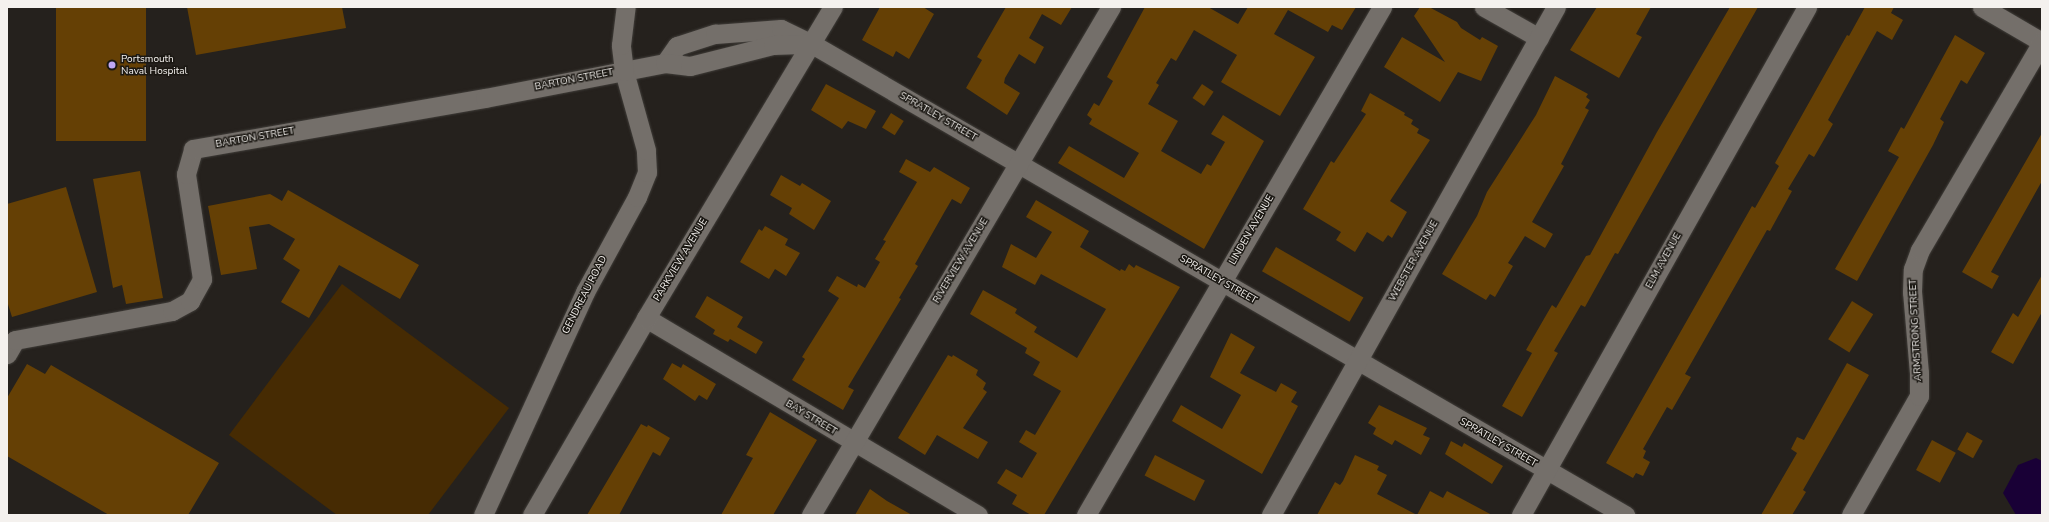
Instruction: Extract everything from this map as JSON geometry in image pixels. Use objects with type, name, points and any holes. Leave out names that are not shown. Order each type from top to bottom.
[{"type":"street","name":"GENDREAU ROAD","points":[[483,515],[582,299],[637,197],[647,172],[646,150],[624,71],[621,45],[626,7]]},
{"type":"street","name":"PARKVIEW AVENUE","points":[[532,515],[646,318],[833,7]]},
{"type":"street","name":"RIVERVIEW AVENUE","points":[[811,515],[1111,7]]},
{"type":"street","name":"LINDEN AVENUE","points":[[1086,515],[1382,7]]},
{"type":"street","points":[[1484,7],[1539,38]]},
{"type":"street","name":"WEBSTER AVENUE","points":[[1271,515],[1556,7]]},
{"type":"street","name":"ELM AVENUE","points":[[1521,515],[1807,7]]},
{"type":"street","points":[[1982,7],[2042,42]]},
{"type":"street","points":[[666,63],[677,46],[715,34],[782,29],[812,44]]},
{"type":"street","name":"ARMSTRONG STREET","points":[[1851,515],[1919,396],[1920,373],[1912,292],[1913,269],[1920,250],[2042,42]]},
{"type":"street","name":"BARTON STREET","points":[[7,354],[15,340],[172,311],[190,301],[202,279],[186,174],[193,149],[485,98],[666,63],[690,66],[773,45],[812,44]]},
{"type":"street","name":"SPRATLEY STREET","points":[[812,44],[1625,515]]},
{"type":"street","name":"BAY STREET","points":[[646,318],[854,443],[978,515]]},
{"type":"shaded area","points":[[342,284],[509,408],[428,515],[337,515],[229,435]]},
{"type":"shaded area","points":[[2036,458],[2042,461],[2042,515],[2016,515],[2003,493],[2018,465]]},
{"type":"building","name":"Portsmouth Naval Hospital","points":[[56,7],[146,7],[146,141],[56,141]]},
{"type":"building","name":"Portsmouth Naval Hospital","points":[[187,7],[342,7],[346,28],[196,55]]},
{"type":"building","points":[[880,7],[923,7],[934,14],[909,59],[896,51],[893,57],[862,40]]},
{"type":"building","points":[[1006,7],[1072,7],[1061,25],[1042,14],[1029,38],[1044,47],[1035,64],[1019,54],[1005,78],[1004,83],[1020,93],[1007,115],[966,88],[982,60],[977,57]]},
{"type":"building","points":[[1145,7],[1208,7],[1238,24],[1248,7],[1356,7],[1342,30],[1332,25],[1328,32],[1288,10],[1274,34],[1315,57],[1280,116],[1221,82],[1237,55],[1194,30],[1176,61],[1171,58],[1156,83],[1159,85],[1148,104],[1178,121],[1161,151],[1201,174],[1207,164],[1211,166],[1225,142],[1211,134],[1223,115],[1264,141],[1204,249],[1058,163],[1069,146],[1124,178],[1139,153],[1089,124],[1092,119],[1087,115],[1094,103],[1099,106],[1113,81],[1107,77]]},
{"type":"building","points":[[1420,7],[1429,7],[1457,22],[1461,28],[1480,40],[1482,37],[1498,46],[1481,81],[1458,72],[1440,102],[1384,67],[1402,37],[1445,62],[1414,16]]},
{"type":"building","points":[[1597,7],[1651,7],[1636,34],[1642,37],[1619,78],[1570,50]]},
{"type":"building","points":[[1730,7],[1758,7],[1618,254],[1615,253],[1585,307],[1581,305],[1554,351],[1558,353],[1522,417],[1502,406],[1532,353],[1526,350],[1552,305],[1556,308],[1586,256],[1590,255],[1657,132]]},
{"type":"building","points":[[1865,7],[1894,7],[1891,13],[1903,20],[1892,40],[1877,31],[1828,120],[1833,124],[1814,157],[1809,154],[1788,189],[1792,191],[1770,231],[1767,230],[1685,374],[1691,377],[1672,410],[1667,407],[1643,449],[1646,451],[1643,458],[1650,462],[1643,476],[1636,473],[1633,478],[1606,463],[1752,206],[1755,208],[1779,166],[1775,163],[1847,35],[1849,36]]},
{"type":"building","points":[[1955,35],[1985,53],[1967,84],[1961,80],[1940,119],[1944,122],[1933,145],[1857,281],[1835,269],[1899,157],[1888,151],[1901,127],[1904,129]]},
{"type":"building","points":[[1555,76],[1588,94],[1586,97],[1590,100],[1585,108],[1589,110],[1561,164],[1564,166],[1532,222],[1553,234],[1545,248],[1525,236],[1508,263],[1513,266],[1495,297],[1490,294],[1486,300],[1442,274],[1477,216],[1487,192],[1536,115]]},
{"type":"building","points":[[826,84],[876,111],[866,129],[848,121],[842,129],[811,110]]},
{"type":"building","points":[[1202,84],[1214,92],[1204,106],[1192,98]]},
{"type":"building","points":[[1370,93],[1405,113],[1404,115],[1413,120],[1411,124],[1419,129],[1417,133],[1430,140],[1390,201],[1407,212],[1392,238],[1388,235],[1383,242],[1367,232],[1355,252],[1336,240],[1341,232],[1303,209],[1331,161],[1334,163],[1366,114],[1361,111]]},
{"type":"building","points":[[891,113],[904,121],[895,135],[882,127]]},
{"type":"building","points":[[2042,133],[2042,181],[1991,272],[1999,276],[1992,289],[1962,272]]},
{"type":"building","points":[[906,159],[930,172],[934,167],[970,188],[961,204],[952,199],[945,211],[915,264],[918,266],[899,298],[901,299],[848,387],[854,390],[843,410],[792,380],[805,359],[802,357],[839,298],[828,291],[837,276],[857,287],[858,284],[865,288],[880,262],[875,259],[886,241],[883,240],[917,182],[899,172]]},
{"type":"building","points":[[140,171],[163,298],[126,304],[122,285],[113,288],[93,179]]},
{"type":"building","points":[[781,175],[800,186],[802,183],[831,201],[814,230],[789,214],[792,208],[770,195]]},
{"type":"building","points":[[66,187],[97,292],[12,317],[7,301],[7,204]]},
{"type":"building","points":[[288,190],[419,265],[400,299],[339,265],[309,318],[281,302],[300,270],[283,259],[295,239],[269,224],[249,227],[257,269],[221,275],[208,206],[270,194],[282,201]]},
{"type":"building","points":[[1036,200],[1089,231],[1080,247],[1120,271],[1121,269],[1125,271],[1129,264],[1134,268],[1136,265],[1180,287],[1044,515],[1031,515],[1012,504],[1017,495],[997,483],[1006,469],[1022,478],[1037,453],[1019,442],[1026,430],[1035,435],[1061,391],[1033,375],[1040,362],[1025,353],[1027,348],[970,314],[983,290],[1017,309],[1015,313],[1037,327],[1034,332],[1077,358],[1106,309],[1041,274],[1035,285],[1002,267],[1011,244],[1036,258],[1052,232],[1026,217]]},
{"type":"building","points":[[765,226],[788,239],[785,245],[800,253],[786,276],[775,269],[769,279],[740,262],[759,229],[762,231]]},
{"type":"building","points":[[1276,247],[1363,298],[1349,322],[1262,271]]},
{"type":"building","points":[[2042,275],[2042,312],[2013,364],[1991,352],[2013,313],[2018,317]]},
{"type":"building","points":[[707,296],[743,317],[737,327],[763,342],[756,354],[730,339],[728,342],[713,334],[715,330],[695,317]]},
{"type":"building","points":[[1852,301],[1873,314],[1849,352],[1828,339]]},
{"type":"building","points":[[1231,333],[1255,347],[1240,373],[1276,392],[1281,383],[1297,392],[1291,402],[1298,406],[1262,474],[1172,421],[1181,405],[1222,429],[1241,395],[1210,377]]},
{"type":"building","points":[[948,355],[952,357],[953,355],[978,370],[976,375],[986,383],[983,389],[987,392],[963,428],[988,442],[978,459],[937,435],[925,455],[898,438]]},
{"type":"building","points":[[672,363],[681,368],[683,364],[716,384],[707,400],[699,395],[695,401],[663,379]]},
{"type":"building","points":[[1847,363],[1869,375],[1803,490],[1806,492],[1792,515],[1761,515],[1797,453],[1791,449],[1797,437],[1804,440]]},
{"type":"building","points":[[27,364],[45,374],[51,365],[219,463],[188,515],[109,515],[7,456],[7,398]]},
{"type":"building","points":[[1379,405],[1427,428],[1423,435],[1430,438],[1421,455],[1395,440],[1392,445],[1373,434],[1376,428],[1368,423]]},
{"type":"building","points":[[770,412],[817,440],[773,515],[721,515],[753,458],[746,455]]},
{"type":"building","points":[[641,424],[647,427],[648,425],[670,438],[660,456],[653,452],[619,515],[587,515]]},
{"type":"building","points":[[1967,432],[1983,441],[1973,458],[1957,449]]},
{"type":"building","points":[[1932,440],[1956,453],[1940,483],[1916,470]]},
{"type":"building","points":[[1451,441],[1462,447],[1464,443],[1503,466],[1492,484],[1445,454]]},
{"type":"building","points":[[1155,455],[1205,480],[1194,501],[1145,475]]},
{"type":"building","points":[[1355,455],[1379,466],[1377,470],[1387,475],[1377,494],[1417,515],[1317,515],[1335,482],[1340,485],[1343,481]]},
{"type":"building","points":[[870,489],[887,501],[912,515],[855,515]]},
{"type":"building","points":[[1430,491],[1443,498],[1447,491],[1492,515],[1417,515]]},
{"type":"place","name":"Portsmouth Naval Hospital","points":[[112,65]]}]
